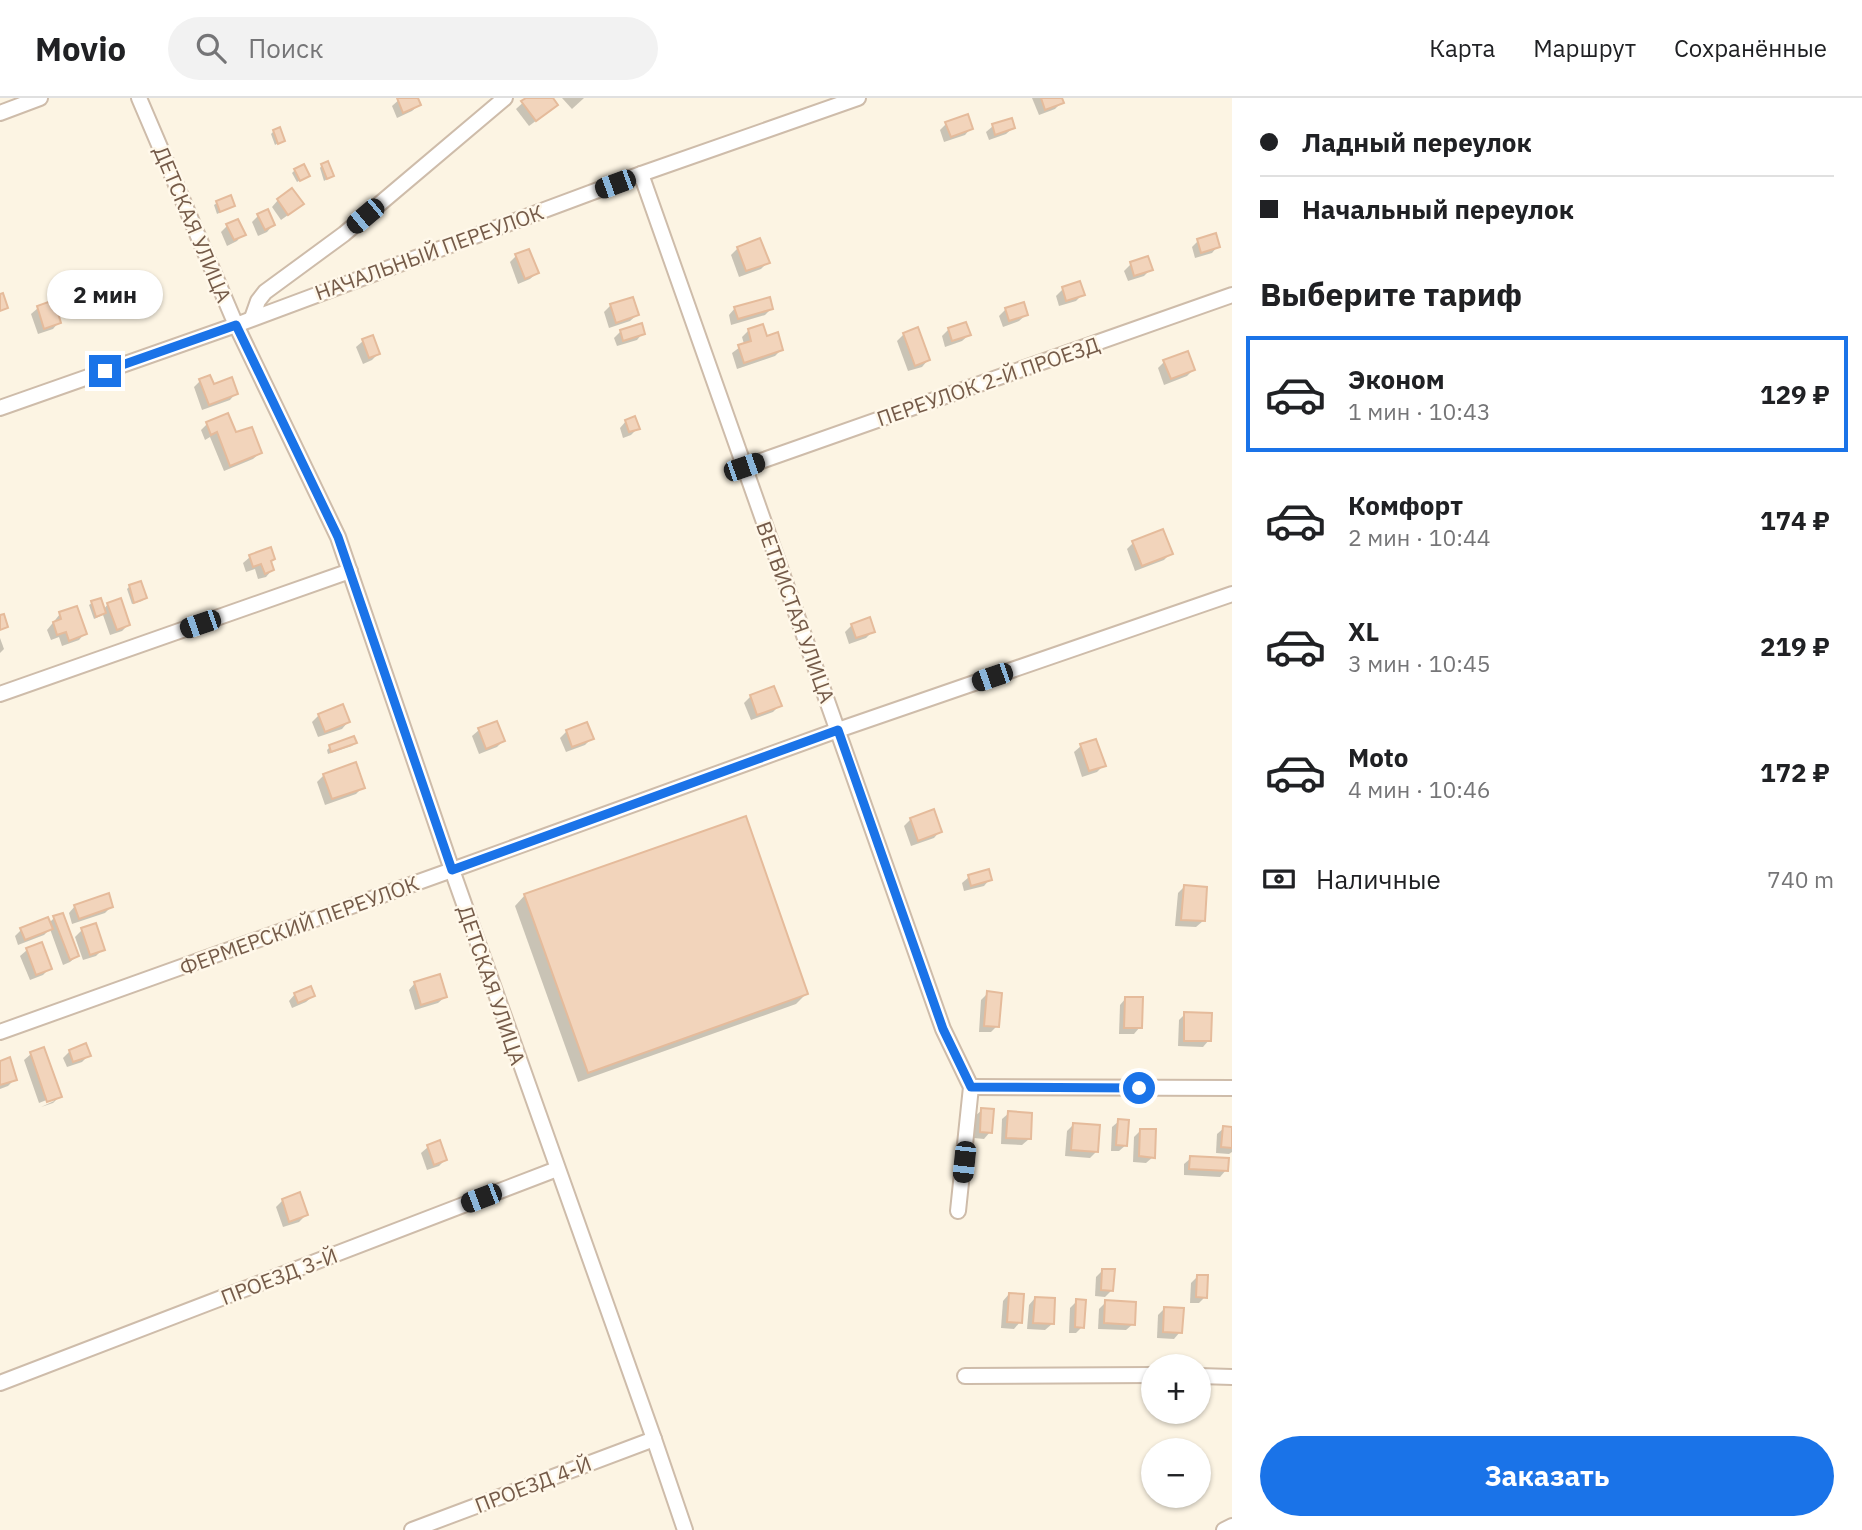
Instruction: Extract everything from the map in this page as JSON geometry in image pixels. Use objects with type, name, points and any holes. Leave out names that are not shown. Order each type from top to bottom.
[{"type":"street","points":[[0,113],[40,98]]},
{"type":"street","name":"ДЕТСКАЯ УЛИЦА","points":[[139,98],[236,325],[338,537],[452,870],[685,1530]]},
{"type":"street","points":[[252,318],[258,300],[265,292],[344,234],[505,98]]},
{"type":"street","name":"НАЧАЛЬНЫЙ ПЕРЕУЛОК","points":[[0,408],[236,325],[640,174],[858,98]]},
{"type":"street","name":"ВЕТВИСТАЯ УЛИЦА","points":[[640,174],[943,1029],[971,1087]]},
{"type":"street","name":"ПЕРЕУЛОК 2-Й ПРОЕЗД","points":[[744,467],[1232,295]]},
{"type":"street","points":[[0,694],[350,571]]},
{"type":"street","name":"ФЕРМЕРСКИЙ ПЕРЕУЛОК","points":[[0,1032],[838,730],[1232,594]]},
{"type":"street","points":[[958,1211],[971,1087],[1232,1088]]},
{"type":"street","name":"ПРОЕЗД 3-Й","points":[[0,1383],[557,1168]]},
{"type":"street","points":[[965,1376],[1141,1375]]},
{"type":"street","points":[[1211,1376],[1232,1377]]},
{"type":"street","name":"ПРОЕЗД 4-Й","points":[[412,1530],[654,1439]]},
{"type":"street","points":[[1224,1530],[1232,1526]]},
{"type":"building","points":[[397,98],[418,98],[421,105],[403,113]]},
{"type":"building","points":[[526,98],[553,98],[558,105],[536,121],[521,101]]},
{"type":"building","points":[[1041,98],[1062,98],[1064,103],[1045,110]]},
{"type":"building","points":[[968,114],[973,129],[951,137],[945,122]]},
{"type":"building","points":[[1012,118],[1015,128],[995,135],[992,124]]},
{"type":"building","points":[[280,127],[285,141],[278,144],[273,130]]},
{"type":"building","points":[[328,161],[334,176],[327,179],[321,164]]},
{"type":"building","points":[[304,164],[310,176],[300,181],[294,169]]},
{"type":"building","points":[[292,188],[304,204],[288,215],[277,199]]},
{"type":"building","points":[[231,195],[235,206],[220,212],[216,201]]},
{"type":"building","points":[[268,209],[275,225],[265,230],[257,214]]},
{"type":"building","points":[[238,219],[246,235],[234,240],[226,224]]},
{"type":"building","points":[[1216,233],[1220,247],[1201,253],[1197,239]]},
{"type":"building","points":[[760,238],[770,263],[746,271],[737,247]]},
{"type":"building","points":[[529,249],[539,273],[525,279],[515,254]]},
{"type":"building","points":[[1148,256],[1153,270],[1134,276],[1130,262]]},
{"type":"building","points":[[71,276],[75,288],[59,292],[55,280]]},
{"type":"building","points":[[1080,281],[1085,295],[1066,301],[1062,287]]},
{"type":"building","points":[[3,293],[8,308],[0,311],[0,294]]},
{"type":"building","points":[[633,297],[639,315],[616,323],[610,304]]},
{"type":"building","points":[[770,297],[773,309],[738,319],[734,307]]},
{"type":"building","points":[[54,300],[61,323],[44,329],[37,306]]},
{"type":"building","points":[[1024,302],[1028,315],[1009,321],[1005,308]]},
{"type":"building","points":[[966,322],[971,335],[952,341],[948,328]]},
{"type":"building","points":[[642,323],[645,334],[623,341],[620,330]]},
{"type":"building","points":[[763,324],[767,336],[778,332],[783,350],[744,363],[738,345],[751,341],[748,329]]},
{"type":"building","points":[[918,327],[930,360],[915,366],[903,333]]},
{"type":"building","points":[[373,335],[380,354],[369,358],[362,339]]},
{"type":"building","points":[[1188,351],[1195,370],[1171,379],[1163,360]]},
{"type":"building","points":[[210,375],[214,384],[232,377],[238,394],[209,405],[199,379]]},
{"type":"building","points":[[228,413],[236,432],[252,427],[262,453],[230,466],[217,432],[211,435],[206,422]]},
{"type":"building","points":[[635,416],[640,429],[629,432],[625,420]]},
{"type":"building","points":[[1163,529],[1173,554],[1142,566],[1132,541]]},
{"type":"building","points":[[271,547],[275,559],[271,561],[274,570],[265,574],[261,564],[253,567],[249,555]]},
{"type":"building","points":[[141,581],[147,598],[134,603],[129,585]]},
{"type":"building","points":[[101,598],[106,613],[96,617],[91,601]]},
{"type":"building","points":[[121,598],[130,625],[117,630],[107,603]]},
{"type":"building","points":[[77,606],[87,634],[69,641],[66,632],[57,635],[53,622],[61,619],[59,612]]},
{"type":"building","points":[[4,614],[8,627],[0,630],[0,615]]},
{"type":"building","points":[[870,617],[875,632],[856,638],[851,624]]},
{"type":"building","points":[[774,686],[782,706],[757,715],[750,695]]},
{"type":"building","points":[[343,704],[350,722],[325,732],[318,714]]},
{"type":"building","points":[[497,721],[505,741],[486,749],[478,728]]},
{"type":"building","points":[[587,722],[594,739],[572,747],[566,730]]},
{"type":"building","points":[[354,736],[357,743],[331,752],[329,745]]},
{"type":"building","points":[[1096,739],[1106,766],[1089,771],[1080,744]]},
{"type":"building","points":[[356,762],[365,788],[332,799],[323,774]]},
{"type":"building","points":[[934,809],[942,832],[918,841],[910,818]]},
{"type":"building","points":[[746,816],[808,994],[588,1073],[524,894]]},
{"type":"building","points":[[989,869],[992,880],[971,886],[968,875]]},
{"type":"building","points":[[1184,885],[1207,887],[1205,921],[1181,920]]},
{"type":"building","points":[[109,893],[113,907],[79,919],[74,905]]},
{"type":"building","points":[[63,913],[79,956],[70,960],[53,916]]},
{"type":"building","points":[[48,917],[53,929],[25,940],[20,928]]},
{"type":"building","points":[[96,923],[105,950],[90,955],[81,928]]},
{"type":"building","points":[[42,942],[52,969],[36,975],[26,948]]},
{"type":"building","points":[[440,974],[447,997],[421,1005],[414,982]]},
{"type":"building","points":[[311,986],[315,996],[298,1003],[294,993]]},
{"type":"building","points":[[987,991],[1002,993],[999,1027],[984,1026]]},
{"type":"building","points":[[1125,997],[1143,997],[1142,1028],[1124,1028]]},
{"type":"building","points":[[1184,1012],[1212,1013],[1211,1041],[1184,1041]]},
{"type":"building","points":[[86,1043],[91,1056],[73,1062],[69,1050]]},
{"type":"building","points":[[44,1047],[62,1097],[47,1102],[30,1052]]},
{"type":"building","points":[[10,1057],[17,1080],[0,1085],[0,1061]]},
{"type":"building","points":[[981,1108],[994,1109],[992,1133],[980,1132]]},
{"type":"building","points":[[1008,1111],[1032,1113],[1031,1139],[1006,1138]]},
{"type":"building","points":[[1118,1119],[1129,1120],[1127,1146],[1116,1145]]},
{"type":"building","points":[[1073,1123],[1100,1125],[1098,1152],[1071,1150]]},
{"type":"building","points":[[1223,1126],[1232,1127],[1232,1148],[1221,1147]]},
{"type":"building","points":[[1140,1129],[1156,1129],[1155,1158],[1139,1156]]},
{"type":"building","points":[[440,1140],[447,1160],[434,1165],[427,1145]]},
{"type":"building","points":[[1190,1156],[1229,1158],[1228,1171],[1189,1169]]},
{"type":"building","points":[[300,1192],[308,1215],[289,1222],[282,1199]]},
{"type":"building","points":[[1102,1269],[1115,1269],[1113,1291],[1101,1290]]},
{"type":"building","points":[[1197,1275],[1208,1275],[1207,1298],[1196,1297]]},
{"type":"building","points":[[1009,1293],[1024,1294],[1022,1323],[1007,1322]]},
{"type":"building","points":[[1035,1297],[1055,1298],[1054,1324],[1033,1323]]},
{"type":"building","points":[[1076,1299],[1086,1300],[1084,1328],[1075,1327]]},
{"type":"building","points":[[1105,1300],[1136,1302],[1135,1325],[1104,1323]]},
{"type":"building","points":[[1164,1307],[1184,1308],[1182,1333],[1163,1332]]},
{"type":"route","points":[[105,371],[236,325],[338,537],[452,870],[838,730],[943,1029],[971,1087],[1139,1088]]}]
